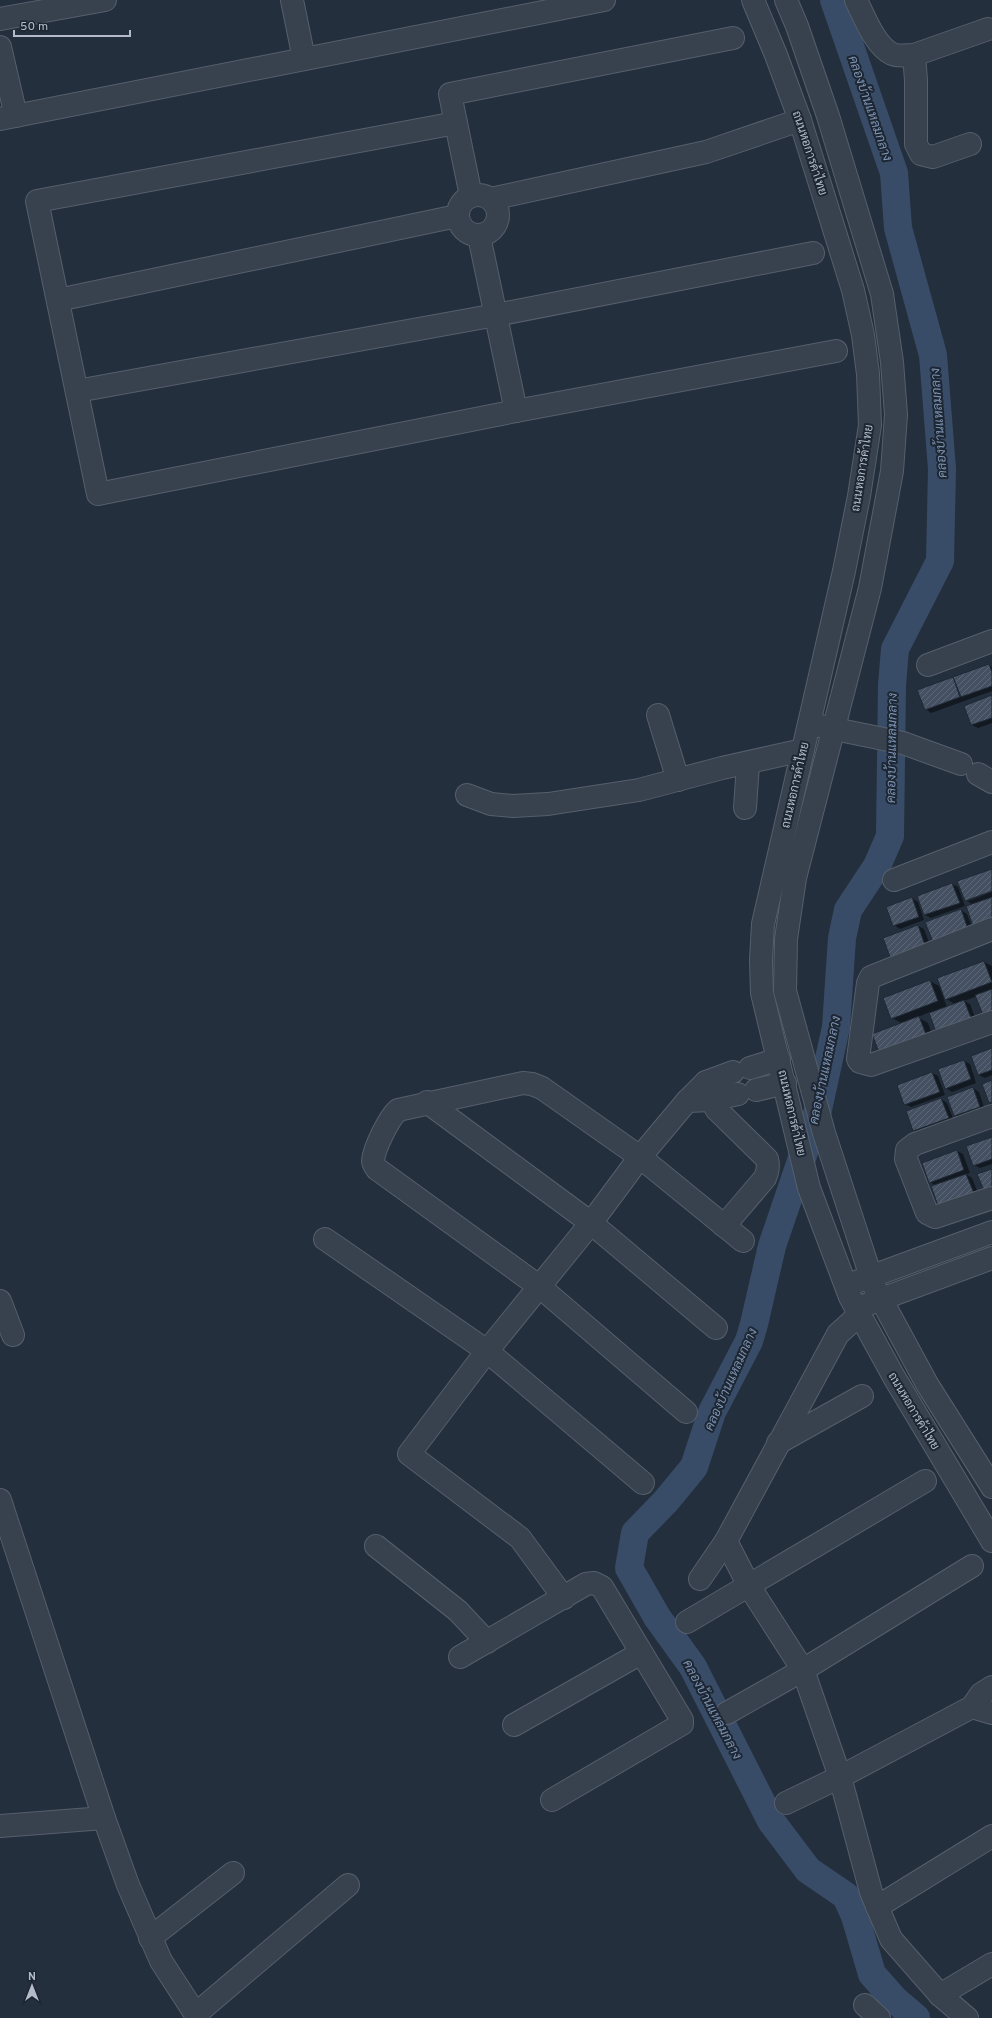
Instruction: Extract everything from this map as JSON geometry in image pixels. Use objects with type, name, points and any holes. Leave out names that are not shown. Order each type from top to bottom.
[{"type":"street","points":[[0,20],[105,0]]},
{"type":"street","points":[[292,0],[304,59]]},
{"type":"street","points":[[0,47],[8,117],[604,0]]},
{"type":"street","name":"ถนนหอการค้าไทย","points":[[753,0],[776,55],[802,127],[853,290],[863,335],[868,374],[870,425],[859,496],[844,572],[763,924],[761,960],[762,993],[767,1018],[785,1083],[809,1188],[846,1287],[857,1312],[894,1377],[992,1541]]},
{"type":"street","name":"ถนนหอการค้าไทย","points":[[786,0],[797,26],[828,116],[882,294],[892,362],[896,408],[892,471],[870,588],[795,878],[786,939],[785,992],[822,1127],[870,1277],[880,1298],[928,1384],[992,1486]]},
{"type":"street","points":[[856,0],[876,39],[892,54],[903,56],[914,55],[988,29]]},
{"type":"street","points":[[733,38],[450,94],[456,123],[487,202],[499,218],[492,230],[479,236],[473,235],[462,228],[457,216],[461,204],[487,202],[717,155],[802,127]]},
{"type":"street","points":[[914,55],[916,80],[916,144],[922,154],[933,157],[970,144]]},
{"type":"street","points":[[456,123],[37,201],[98,494],[516,411],[836,351]]},
{"type":"street","points":[[58,300],[457,216]]},
{"type":"street","points":[[479,236],[516,411]]},
{"type":"street","points":[[77,391],[496,315],[813,253]]},
{"type":"street","points":[[928,665],[992,641]]},
{"type":"street","points":[[658,716],[678,780]]},
{"type":"street","points":[[810,724],[903,743],[977,773]]},
{"type":"street","points":[[467,795],[491,804],[513,806],[548,804],[639,790],[722,768],[748,764],[803,750]]},
{"type":"street","points":[[745,808],[748,764]]},
{"type":"street","points":[[894,880],[992,842]]},
{"type":"street","points":[[992,929],[870,977],[858,1059],[860,1062],[871,1065],[992,1022]]},
{"type":"street","points":[[564,1598],[520,1538],[409,1454],[487,1351],[591,1223],[640,1157],[687,1101],[709,1091],[741,1070],[779,1059]]},
{"type":"street","points":[[686,1412],[540,1287],[377,1170],[373,1163],[375,1153],[393,1114],[398,1110],[427,1102],[523,1083],[532,1084],[542,1088],[640,1157],[743,1241]]},
{"type":"street","points":[[709,1091],[747,1092],[785,1083]]},
{"type":"street","points":[[709,1091],[722,1116],[767,1159],[769,1164],[765,1178],[724,1226]]},
{"type":"street","points":[[427,1102],[591,1223],[716,1328]]},
{"type":"street","points":[[992,1116],[916,1144],[907,1150],[906,1160],[927,1213],[935,1217],[992,1198]]},
{"type":"street","points":[[792,1119],[822,1127]]},
{"type":"street","points":[[846,1287],[992,1232]]},
{"type":"street","points":[[325,1239],[487,1351],[643,1483]]},
{"type":"street","points":[[934,1253],[945,1275]]},
{"type":"street","points":[[700,1579],[726,1541],[838,1334],[857,1312],[880,1298],[992,1258]]},
{"type":"street","points":[[0,1301],[13,1335]]},
{"type":"street","points":[[778,1443],[862,1396]]},
{"type":"street","points":[[687,1622],[925,1481]]},
{"type":"street","points":[[0,1500],[104,1818],[128,1885],[161,1961],[197,2016],[348,1885]]},
{"type":"street","points":[[726,1541],[749,1586],[803,1670],[840,1777],[871,1892],[891,1939],[940,1995],[968,2018]]},
{"type":"street","points":[[376,1546],[458,1611],[487,1642]]},
{"type":"street","points":[[727,1713],[803,1670],[972,1566]]},
{"type":"street","points":[[460,1657],[586,1584],[594,1583],[602,1587],[682,1720],[682,1724],[552,1800]]},
{"type":"street","points":[[514,1725],[641,1653]]},
{"type":"street","points":[[786,1803],[982,1710],[981,1694],[992,1686]]},
{"type":"street","points":[[0,1826],[104,1818]]},
{"type":"street","points":[[877,1907],[992,1836]]},
{"type":"street","points":[[150,1938],[233,1873]]},
{"type":"street","points":[[940,1995],[992,1964]]},
{"type":"building","points":[[989,664],[992,672],[992,686],[961,697],[953,677]]},
{"type":"building","points":[[953,677],[960,697],[925,710],[917,690]]},
{"type":"building","points":[[992,695],[992,718],[971,725],[964,706]]},
{"type":"building","points":[[992,869],[992,891],[965,901],[957,881]]},
{"type":"building","points":[[952,883],[960,903],[924,915],[917,896]]},
{"type":"building","points":[[912,897],[919,917],[893,926],[886,907]]},
{"type":"building","points":[[992,897],[992,919],[973,926],[966,906]]},
{"type":"building","points":[[961,909],[968,929],[933,942],[925,922]]},
{"type":"building","points":[[918,925],[925,945],[890,957],[883,938]]},
{"type":"building","points":[[984,961],[992,982],[945,1000],[937,978]]},
{"type":"building","points":[[930,980],[938,1001],[891,1019],[883,998]]},
{"type":"building","points":[[992,989],[992,1012],[983,1015],[975,995]]},
{"type":"building","points":[[964,1000],[972,1020],[936,1032],[929,1013]]},
{"type":"building","points":[[919,1016],[927,1037],[880,1055],[872,1034]]},
{"type":"building","points":[[992,1048],[992,1070],[978,1075],[971,1056]]},
{"type":"building","points":[[964,1060],[971,1079],[945,1089],[938,1069]]},
{"type":"building","points":[[932,1072],[940,1092],[904,1105],[897,1085]]},
{"type":"building","points":[[992,1080],[992,1102],[989,1103],[982,1084]]},
{"type":"building","points":[[973,1087],[980,1107],[954,1116],[947,1097]]},
{"type":"building","points":[[941,1098],[949,1118],[913,1131],[906,1111]]},
{"type":"building","points":[[992,1137],[992,1159],[973,1166],[966,1146]]},
{"type":"building","points":[[957,1150],[964,1170],[929,1183],[922,1163]]},
{"type":"building","points":[[992,1169],[992,1191],[985,1193],[977,1174]]},
{"type":"building","points":[[966,1174],[974,1193],[938,1206],[931,1186]]},
{"type":"waterway","name":"คลองบ้านแหลมกลาง","points":[[834,0],[894,173],[898,228],[933,355],[942,469],[940,561],[895,649],[892,685],[890,836],[877,866],[848,910],[842,938],[836,1027],[817,1114],[772,1246],[749,1341],[712,1412],[694,1467],[666,1501],[635,1533],[629,1568],[657,1617],[693,1667],[771,1821],[808,1870],[846,1896],[855,1916],[872,1974],[895,2000],[916,2018]]}]
